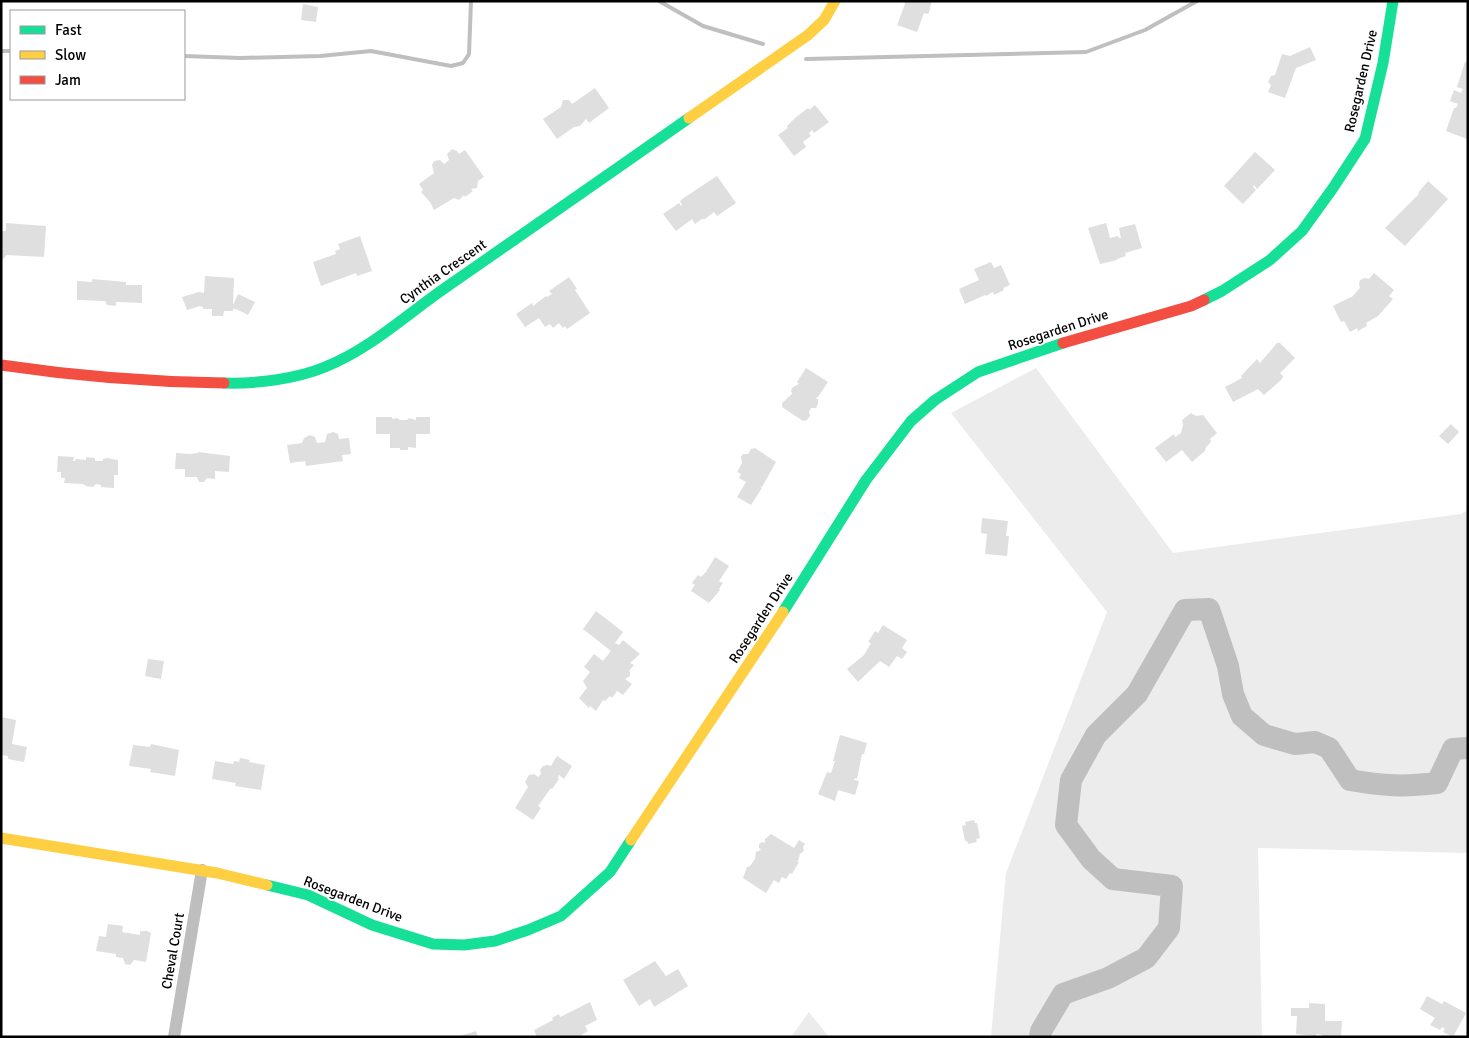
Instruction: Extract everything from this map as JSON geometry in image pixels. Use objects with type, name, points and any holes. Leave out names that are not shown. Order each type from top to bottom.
[{"type":"street","name":"Cynthia Crescent","points":[[1,365],[47,372],[156,382],[244,384],[289,377],[325,368],[370,343],[808,35],[822,23],[835,1]]},
{"type":"street","name":"Rosegarden Drive","points":[[1,838],[202,870],[308,896],[372,925],[433,944],[464,945],[495,941],[561,916],[610,872],[798,590],[866,480],[911,421],[935,400],[978,372],[1085,336],[1191,306],[1214,295],[1243,279],[1270,260],[1302,231],[1365,139],[1383,63],[1390,12],[1394,1]]},
{"type":"street","name":"Cheval Court","points":[[174,1037],[202,870]]},
{"type":"shaded area","points":[[1036,368],[1173,553],[1461,514],[1468,510],[1468,853],[1258,848],[1262,1037],[991,1037],[1006,873],[1107,612],[951,413]]},
{"type":"shaded area","points":[[809,1012],[829,1037],[791,1037]]},
{"type":"building","points":[[904,1],[932,1],[929,12],[928,14],[924,13],[917,32],[897,25],[905,4]]},
{"type":"building","points":[[303,4],[318,7],[316,22],[301,20]]},
{"type":"building","points":[[1310,47],[1316,60],[1296,68],[1285,98],[1268,92],[1271,85],[1268,82],[1271,76],[1275,75],[1282,54],[1290,56]]},
{"type":"building","points":[[1465,62],[1468,62],[1467,139],[1446,131],[1454,108],[1458,104],[1450,101],[1454,90],[1461,93],[1463,89],[1457,87]]},
{"type":"building","points":[[595,88],[609,108],[589,123],[586,119],[580,126],[574,127],[557,139],[543,119],[561,107],[563,100],[569,100],[572,104]]},
{"type":"building","points":[[815,105],[829,122],[814,133],[812,130],[809,133],[811,136],[803,142],[806,147],[794,156],[778,135],[788,128],[787,126],[795,118]]},
{"type":"building","points":[[452,149],[459,154],[465,150],[484,177],[478,181],[477,188],[471,189],[473,191],[465,197],[464,195],[459,200],[454,198],[434,210],[421,192],[423,190],[419,184],[434,173],[432,165],[434,161],[440,160],[444,164],[449,160],[447,154]]},
{"type":"building","points":[[1255,152],[1275,170],[1257,189],[1254,185],[1253,187],[1256,190],[1243,204],[1224,186]]},
{"type":"building","points":[[717,176],[736,203],[717,216],[714,212],[695,224],[692,219],[676,231],[663,214],[679,203],[681,206],[680,201]]},
{"type":"building","points":[[1428,181],[1448,199],[1405,246],[1385,228],[1419,194]]},
{"type":"building","points":[[6,223],[46,226],[44,257],[7,255],[1,261],[1,231],[6,231]]},
{"type":"building","points":[[1106,223],[1110,238],[1118,236],[1121,238],[1119,228],[1135,224],[1142,248],[1125,253],[1126,256],[1117,260],[1100,264],[1088,228]]},
{"type":"building","points":[[360,236],[372,271],[357,276],[356,273],[321,286],[313,262],[336,254],[335,251],[340,249],[338,244]]},
{"type":"building","points":[[991,262],[994,268],[1001,265],[1010,285],[994,295],[993,292],[965,304],[959,289],[979,280],[974,269]]},
{"type":"building","points":[[1374,273],[1394,290],[1389,296],[1393,299],[1378,316],[1366,323],[1367,326],[1358,331],[1357,328],[1350,332],[1344,321],[1341,322],[1333,306],[1351,298],[1360,288],[1360,280],[1369,279]]},
{"type":"building","points":[[205,276],[234,278],[233,305],[238,294],[255,302],[248,315],[233,309],[233,311],[224,311],[223,316],[212,316],[212,309],[203,309],[200,306],[187,310],[182,297],[199,292],[204,293]]},
{"type":"building","points":[[569,277],[590,313],[567,329],[565,326],[563,328],[559,323],[553,328],[550,324],[545,327],[539,318],[525,327],[516,314],[532,303],[533,306],[546,296],[552,294],[549,291]]},
{"type":"building","points":[[92,279],[126,282],[126,285],[142,285],[142,303],[116,302],[116,306],[107,305],[105,301],[77,300],[77,281],[92,282]]},
{"type":"building","points":[[1277,343],[1280,343],[1295,358],[1280,373],[1283,376],[1282,379],[1264,395],[1258,389],[1233,402],[1225,387],[1242,378],[1241,376],[1257,359],[1260,363]]},
{"type":"building","points":[[806,368],[828,382],[818,397],[815,398],[818,399],[816,408],[811,408],[810,416],[807,420],[803,421],[782,407],[782,403],[792,394],[791,390],[793,387],[799,384],[797,382]]},
{"type":"building","points":[[1191,413],[1196,416],[1203,415],[1217,433],[1210,439],[1211,442],[1205,451],[1192,462],[1182,450],[1166,462],[1155,448],[1174,434],[1175,437],[1181,433],[1182,420]]},
{"type":"building","points":[[376,417],[416,420],[416,417],[430,417],[430,434],[416,434],[416,448],[408,447],[408,450],[400,450],[400,448],[390,448],[390,434],[376,434]]},
{"type":"building","points":[[1451,424],[1459,432],[1448,444],[1439,436]]},
{"type":"building","points":[[333,432],[338,434],[339,439],[349,438],[351,454],[342,455],[343,461],[306,466],[305,461],[290,463],[287,445],[302,443],[304,438],[310,435],[315,437],[317,443],[325,442],[327,434]]},
{"type":"building","points":[[755,448],[776,462],[762,487],[759,486],[762,488],[751,505],[737,497],[746,482],[739,478],[741,474],[737,472],[742,463],[741,457],[743,454],[748,454],[751,449]]},
{"type":"building","points":[[198,452],[230,456],[229,472],[215,471],[215,479],[207,478],[204,482],[199,482],[197,477],[185,477],[185,469],[175,469],[176,453],[190,454]]},
{"type":"building","points":[[58,456],[74,457],[73,461],[76,459],[86,460],[86,457],[95,458],[95,461],[103,461],[103,459],[107,458],[118,460],[118,475],[114,475],[114,488],[101,487],[101,485],[96,484],[93,487],[83,484],[64,483],[65,478],[61,478],[61,472],[57,472]]},
{"type":"building","points":[[982,518],[1008,521],[1006,536],[1009,536],[1007,556],[985,554],[987,534],[981,533]]},
{"type":"building","points":[[715,557],[729,566],[719,581],[723,583],[720,590],[709,603],[691,591],[695,585],[692,583],[698,575],[701,577],[706,572]]},
{"type":"building","points":[[596,611],[623,632],[615,643],[619,645],[623,640],[640,654],[630,663],[634,665],[629,671],[630,676],[625,679],[632,684],[623,695],[617,691],[612,698],[610,696],[605,701],[603,700],[596,711],[590,706],[589,708],[579,698],[587,688],[583,681],[590,672],[584,667],[594,654],[603,661],[611,651],[583,629]]},
{"type":"building","points":[[883,625],[907,640],[902,648],[907,652],[902,659],[897,656],[889,667],[880,661],[858,682],[847,669],[864,655],[871,643],[868,642],[875,631],[878,633]]},
{"type":"building","points":[[148,659],[164,661],[161,679],[145,676]]},
{"type":"building","points":[[1,717],[16,720],[12,744],[27,747],[24,762],[8,759],[8,756],[1,755]]},
{"type":"building","points":[[840,735],[867,743],[864,754],[862,754],[857,779],[855,778],[854,780],[859,781],[855,795],[838,790],[835,801],[818,794],[827,772],[831,773]]},
{"type":"building","points":[[151,744],[179,750],[175,776],[150,772],[151,769],[129,766],[133,745],[150,747]]},
{"type":"building","points":[[557,756],[572,766],[564,779],[559,775],[559,779],[538,806],[541,808],[533,820],[515,808],[528,787],[525,782],[529,775],[534,774],[538,777],[543,766],[551,766]]},
{"type":"building","points":[[240,758],[265,765],[261,790],[235,786],[236,783],[212,779],[215,761],[233,764],[234,761],[239,762]]},
{"type":"building","points":[[974,820],[977,823],[980,838],[976,839],[977,842],[968,844],[965,841],[962,826],[966,825],[965,822]]},
{"type":"building","points":[[771,834],[794,848],[799,840],[805,844],[803,847],[804,851],[800,854],[798,861],[796,861],[799,862],[792,874],[790,873],[786,879],[782,877],[779,883],[774,880],[766,893],[743,878],[747,867],[755,859],[756,852],[761,850],[759,844],[765,843],[765,839]]},
{"type":"building","points":[[108,924],[123,926],[122,932],[140,935],[140,931],[151,933],[146,962],[134,960],[130,965],[125,964],[123,958],[116,957],[116,954],[96,951],[99,936],[106,937]]},
{"type":"building","points":[[655,961],[666,976],[678,969],[688,986],[654,1007],[650,999],[639,1006],[623,980]]},
{"type":"building","points":[[1427,996],[1442,1004],[1444,1001],[1466,1013],[1453,1037],[1443,1032],[1445,1029],[1442,1027],[1440,1030],[1430,1025],[1435,1018],[1420,1009]]},
{"type":"building","points":[[590,1002],[597,1020],[585,1026],[588,1031],[578,1037],[537,1037],[534,1030],[553,1020],[552,1018],[559,1014],[560,1017]]},
{"type":"building","points":[[1309,1003],[1325,1004],[1325,1021],[1342,1021],[1341,1037],[1296,1034],[1297,1016],[1291,1016],[1291,1008],[1309,1008]]},
{"type":"building","points":[[476,1031],[478,1037],[460,1037],[460,1036]]},
{"type":"waterway","points":[[185,56],[240,58],[320,56],[371,51],[451,66],[463,63],[469,54],[471,1]]},
{"type":"waterway","points":[[659,1],[703,26],[763,44]]},
{"type":"waterway","points":[[806,59],[1086,52],[1145,30],[1197,1]]},
{"type":"waterway","points":[[1,51],[10,51]]},
{"type":"waterway","points":[[1040,1037],[1041,1031],[1063,994],[1108,978],[1146,958],[1169,928],[1172,886],[1113,879],[1091,859],[1066,825],[1071,780],[1096,735],[1137,694],[1185,610],[1209,609],[1228,666],[1233,694],[1242,716],[1264,735],[1295,744],[1315,742],[1329,748],[1350,780],[1394,785],[1437,783],[1453,749],[1468,748]]},
{"type":"traffic: fast","points":[[1204,300],[1222,291],[1270,260],[1302,231],[1365,139],[1383,63],[1393,1]]},
{"type":"traffic: fast","points":[[224,383],[249,383],[289,378],[325,367],[357,351],[689,118]]},
{"type":"traffic: fast","points":[[783,612],[866,480],[911,421],[935,400],[978,372],[1063,343]]},
{"type":"traffic: fast","points":[[267,885],[308,895],[372,925],[433,944],[464,945],[495,941],[561,916],[610,872],[631,840]]},
{"type":"traffic: slow","points":[[689,118],[808,35],[824,20],[835,1]]},
{"type":"traffic: slow","points":[[631,840],[783,612]]},
{"type":"traffic: slow","points":[[1,838],[217,873],[267,885]]},
{"type":"traffic: jam","points":[[1063,343],[1191,306],[1204,300]]},
{"type":"traffic: jam","points":[[1,365],[112,378],[224,383]]}]
